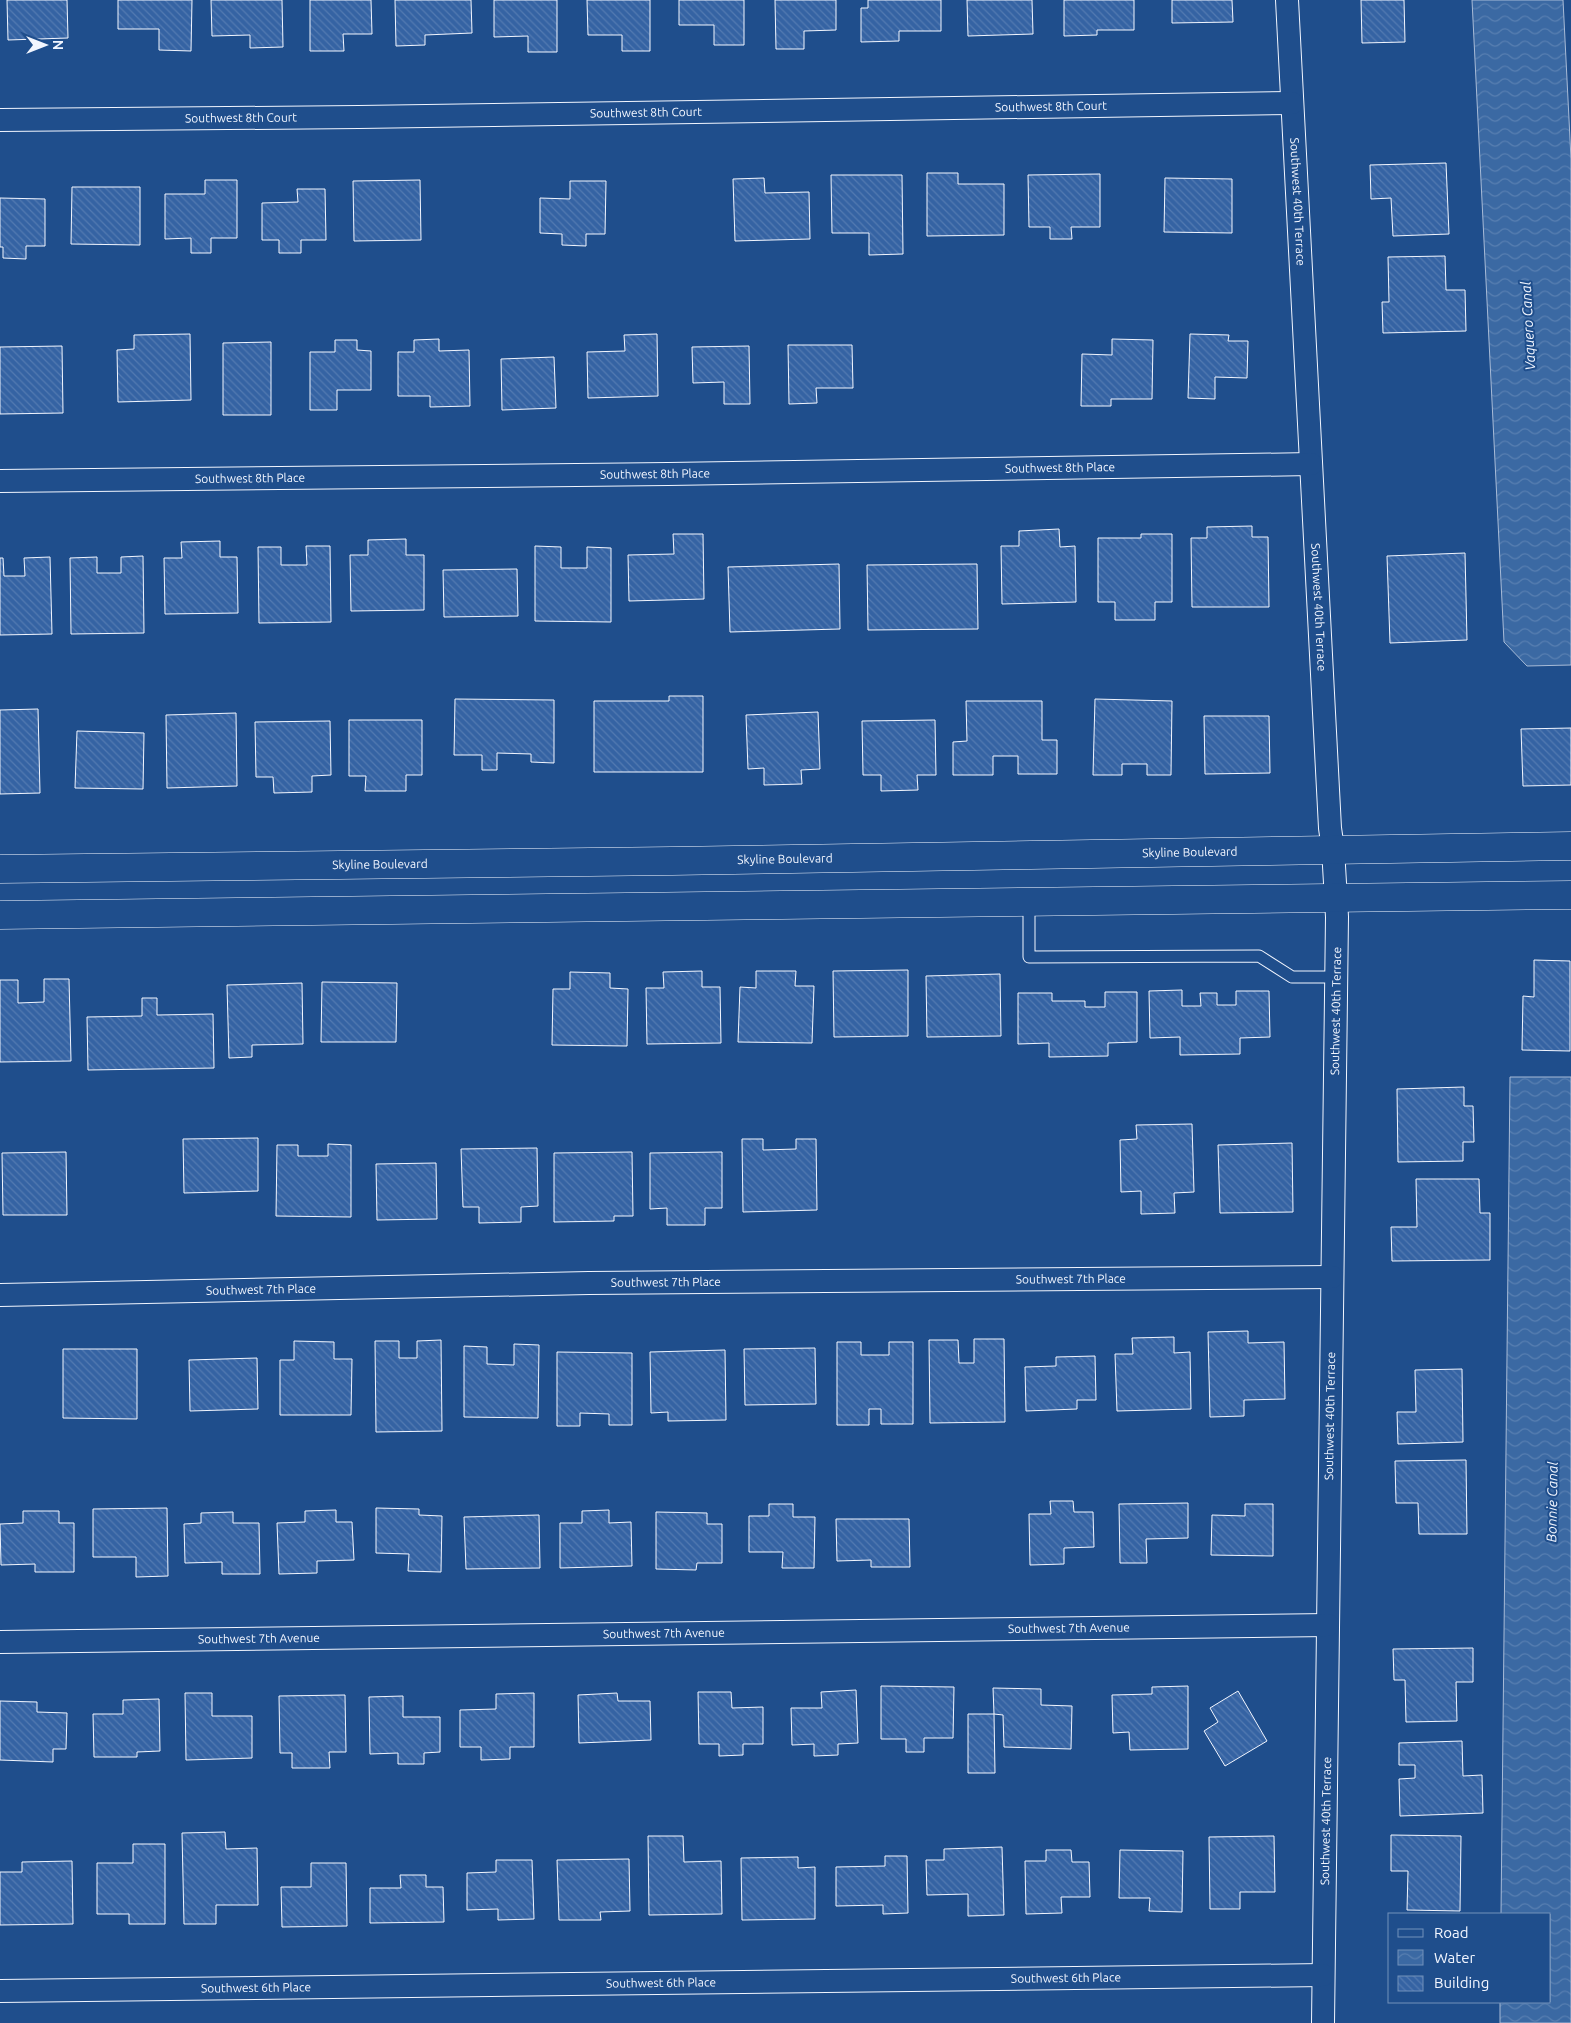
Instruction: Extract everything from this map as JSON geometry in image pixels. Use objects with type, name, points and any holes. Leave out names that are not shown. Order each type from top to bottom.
[{"type":"street","name":"Southwest 40th Terrace","points":[[1288,0],[1330,828],[1334,849],[1337,899],[1323,2023]]},
{"type":"street","name":"Southwest 8th Court","points":[[0,120],[389,117],[1292,103]]},
{"type":"street","name":"Southwest 8th Place","points":[[0,481],[678,474],[1311,464]]},
{"type":"street","name":"Skyline Boulevard","points":[[0,869],[682,861],[1571,846]]},
{"type":"street","points":[[0,915],[1571,895]]},
{"type":"street","name":"Southwest 7th Place","points":[[0,1294],[589,1283],[1332,1277]]},
{"type":"street","name":"Southwest 7th Avenue","points":[[0,1642],[1328,1625]]},
{"type":"street","name":"Southwest 6th Place","points":[[0,1991],[1323,1975]]},
{"type":"lane","points":[[1029,903],[1029,957],[1260,956],[1292,977],[1336,977]]},
{"type":"water","name":"Vaquero Canal","points":[[1472,0],[1563,0],[1571,159],[1571,665],[1527,666],[1504,642]]},
{"type":"water","name":"Bonnie Canal","points":[[1510,1077],[1571,1077],[1571,2023],[1500,2023],[1500,2003],[1551,2003],[1551,1913],[1501,1913]]},
{"type":"building","points":[[7,0],[67,0],[68,38],[8,40]]},
{"type":"building","points":[[118,0],[192,0],[191,51],[159,50],[159,29],[118,29]]},
{"type":"building","points":[[211,0],[282,0],[283,47],[250,48],[250,35],[212,36]]},
{"type":"building","points":[[310,0],[371,0],[372,34],[343,34],[344,51],[310,51]]},
{"type":"building","points":[[395,0],[471,0],[472,33],[425,35],[425,45],[396,46]]},
{"type":"building","points":[[494,0],[557,0],[557,52],[528,52],[528,36],[494,37]]},
{"type":"building","points":[[587,0],[650,0],[650,51],[622,51],[622,35],[588,35]]},
{"type":"building","points":[[679,0],[744,0],[744,45],[714,45],[714,25],[679,25]]},
{"type":"building","points":[[775,0],[836,0],[836,30],[804,31],[804,49],[776,49]]},
{"type":"building","points":[[868,0],[941,0],[941,31],[899,31],[899,41],[861,42],[861,8],[868,8]]},
{"type":"building","points":[[967,0],[1032,0],[1033,34],[968,36]]},
{"type":"building","points":[[1064,0],[1134,0],[1134,30],[1097,30],[1097,35],[1064,36]]},
{"type":"building","points":[[1172,0],[1232,0],[1233,22],[1172,23]]},
{"type":"building","points":[[1361,0],[1404,0],[1405,42],[1362,43]]},
{"type":"building","points":[[1446,163],[1449,234],[1393,236],[1391,198],[1371,199],[1370,165]]},
{"type":"building","points":[[927,173],[958,173],[958,184],[1004,184],[1004,235],[927,236]]},
{"type":"building","points":[[1100,174],[1100,227],[1071,227],[1072,239],[1050,239],[1050,227],[1029,227],[1028,175]]},
{"type":"building","points":[[831,175],[902,175],[903,254],[869,255],[869,233],[832,233]]},
{"type":"building","points":[[764,178],[765,193],[809,192],[810,239],[735,241],[733,179]]},
{"type":"building","points":[[1165,178],[1232,179],[1232,233],[1164,232]]},
{"type":"building","points":[[205,180],[237,180],[237,238],[211,238],[211,253],[191,253],[191,238],[165,239],[165,194],[205,194]]},
{"type":"building","points":[[420,180],[421,240],[354,241],[353,181]]},
{"type":"building","points":[[570,181],[606,181],[605,234],[586,234],[586,246],[562,245],[562,234],[540,233],[540,198],[570,199]]},
{"type":"building","points":[[72,187],[140,187],[140,245],[71,244]]},
{"type":"building","points":[[297,189],[325,189],[326,240],[301,240],[301,253],[279,253],[279,240],[262,240],[262,203],[298,202]]},
{"type":"building","points":[[0,198],[45,199],[45,246],[26,246],[26,259],[3,258],[3,247],[0,247]]},
{"type":"building","points":[[1445,256],[1446,290],[1465,290],[1466,331],[1383,333],[1382,302],[1389,302],[1388,257]]},
{"type":"building","points":[[190,334],[191,400],[118,402],[117,350],[134,349],[134,335]]},
{"type":"building","points":[[657,334],[658,396],[588,398],[587,352],[625,351],[624,335]]},
{"type":"building","points":[[1190,334],[1229,335],[1228,341],[1248,341],[1247,378],[1215,377],[1215,399],[1188,398]]},
{"type":"building","points":[[439,339],[439,351],[469,350],[470,406],[430,407],[430,396],[398,396],[398,352],[414,352],[414,340]]},
{"type":"building","points":[[1112,339],[1153,340],[1152,399],[1111,399],[1111,406],[1081,406],[1082,354],[1112,355]]},
{"type":"building","points":[[335,340],[357,340],[357,350],[371,351],[371,390],[337,390],[337,410],[310,410],[310,352],[335,352]]},
{"type":"building","points":[[271,342],[271,415],[223,415],[223,343]]},
{"type":"building","points":[[788,345],[852,345],[853,388],[816,388],[817,403],[789,404]]},
{"type":"building","points":[[62,346],[63,413],[0,414],[0,347]]},
{"type":"building","points":[[749,346],[750,404],[724,404],[724,382],[693,383],[692,347]]},
{"type":"building","points":[[554,357],[556,408],[502,410],[501,359]]},
{"type":"building","points":[[1252,526],[1252,537],[1268,537],[1269,607],[1192,607],[1191,538],[1207,538],[1207,527]]},
{"type":"building","points":[[1059,529],[1060,547],[1075,546],[1076,602],[1002,604],[1001,546],[1019,546],[1019,531]]},
{"type":"building","points":[[673,534],[703,534],[704,599],[629,601],[628,555],[674,554]]},
{"type":"building","points":[[1141,534],[1172,534],[1172,602],[1155,602],[1155,620],[1115,620],[1115,602],[1098,602],[1098,538],[1141,538]]},
{"type":"building","points":[[406,539],[406,555],[424,555],[424,610],[351,611],[350,555],[368,555],[368,540]]},
{"type":"building","points":[[220,541],[220,557],[237,557],[238,613],[165,614],[164,558],[182,558],[181,542]]},
{"type":"building","points":[[306,546],[330,546],[331,622],[259,623],[258,547],[281,547],[281,565],[307,565]]},
{"type":"building","points":[[535,546],[561,547],[561,568],[587,568],[587,547],[611,548],[611,622],[535,621]]},
{"type":"building","points":[[1465,553],[1467,640],[1390,643],[1387,556]]},
{"type":"building","points":[[143,556],[144,633],[71,634],[70,558],[97,557],[97,573],[121,573],[121,557]]},
{"type":"building","points":[[50,557],[52,634],[0,635],[0,558],[3,558],[4,576],[25,576],[24,558]]},
{"type":"building","points":[[839,564],[840,629],[730,632],[728,567]]},
{"type":"building","points":[[977,564],[978,629],[868,630],[867,565]]},
{"type":"building","points":[[517,569],[518,616],[444,617],[443,570]]},
{"type":"building","points":[[669,696],[703,696],[703,772],[594,772],[594,701],[669,701]]},
{"type":"building","points":[[455,699],[554,700],[554,763],[531,762],[531,754],[497,753],[497,770],[482,770],[482,755],[454,755]]},
{"type":"building","points":[[1095,699],[1172,701],[1171,775],[1147,775],[1147,764],[1122,764],[1122,775],[1093,775]]},
{"type":"building","points":[[966,701],[1042,701],[1042,740],[1057,740],[1057,774],[1018,774],[1018,756],[993,756],[993,775],[953,775],[953,742],[967,741]]},
{"type":"building","points":[[38,709],[40,793],[0,794],[0,710]]},
{"type":"building","points":[[818,712],[820,769],[801,770],[802,784],[764,785],[764,768],[748,769],[746,715]]},
{"type":"building","points":[[236,713],[237,786],[167,788],[166,715]]},
{"type":"building","points":[[1204,716],[1269,716],[1270,773],[1205,774]]},
{"type":"building","points":[[349,720],[422,720],[422,775],[406,775],[406,791],[365,791],[366,776],[349,776]]},
{"type":"building","points":[[935,720],[936,775],[917,775],[918,790],[881,791],[881,775],[863,775],[862,721]]},
{"type":"building","points":[[330,721],[331,775],[312,776],[312,792],[274,793],[273,777],[256,777],[255,722]]},
{"type":"building","points":[[1571,728],[1571,785],[1523,786],[1521,729]]},
{"type":"building","points":[[77,731],[144,733],[143,789],[75,788]]},
{"type":"building","points":[[1534,960],[1570,961],[1570,1051],[1522,1050],[1523,996],[1534,997]]},
{"type":"building","points":[[908,970],[908,1036],[834,1037],[833,971]]},
{"type":"building","points":[[702,971],[702,987],[720,987],[721,1043],[647,1044],[646,988],[664,988],[663,972]]},
{"type":"building","points":[[756,971],[796,971],[795,986],[814,986],[812,1043],[738,1042],[740,987],[756,988]]},
{"type":"building","points":[[570,972],[610,973],[610,988],[628,989],[627,1046],[552,1045],[553,989],[570,989]]},
{"type":"building","points":[[1000,974],[1001,1036],[927,1037],[926,976]]},
{"type":"building","points":[[44,979],[69,979],[71,1061],[0,1062],[0,980],[18,980],[18,1003],[44,1002]]},
{"type":"building","points":[[322,982],[397,983],[396,1042],[321,1042]]},
{"type":"building","points":[[302,983],[303,1044],[252,1045],[252,1057],[229,1058],[227,985]]},
{"type":"building","points":[[1182,990],[1182,1006],[1201,1006],[1200,993],[1217,993],[1217,1005],[1236,1005],[1236,991],[1269,991],[1270,1037],[1240,1038],[1240,1054],[1180,1055],[1180,1037],[1150,1038],[1149,991]]},
{"type":"building","points":[[1105,992],[1137,992],[1137,1042],[1108,1043],[1108,1056],[1049,1057],[1049,1043],[1018,1044],[1018,993],[1052,993],[1052,1001],[1085,1001],[1085,1007],[1105,1007]]},
{"type":"building","points":[[142,998],[157,998],[157,1015],[213,1014],[214,1068],[88,1070],[87,1017],[142,1016]]},
{"type":"building","points":[[1464,1087],[1464,1106],[1473,1106],[1474,1142],[1463,1142],[1463,1161],[1398,1162],[1397,1089]]},
{"type":"building","points":[[1192,1124],[1194,1192],[1174,1193],[1175,1213],[1141,1214],[1141,1191],[1121,1192],[1120,1140],[1137,1139],[1136,1125]]},
{"type":"building","points":[[258,1138],[258,1191],[184,1193],[183,1139]]},
{"type":"building","points":[[742,1139],[763,1139],[763,1150],[796,1149],[796,1139],[816,1139],[817,1210],[743,1212]]},
{"type":"building","points":[[1292,1143],[1293,1212],[1220,1213],[1218,1145]]},
{"type":"building","points":[[328,1144],[351,1145],[351,1217],[276,1216],[277,1145],[298,1145],[298,1156],[328,1156]]},
{"type":"building","points":[[537,1148],[538,1206],[521,1207],[521,1222],[479,1223],[479,1207],[463,1207],[461,1149]]},
{"type":"building","points":[[66,1152],[67,1215],[3,1215],[2,1153]]},
{"type":"building","points":[[632,1152],[633,1216],[614,1216],[614,1221],[554,1222],[554,1153]]},
{"type":"building","points":[[722,1152],[722,1208],[705,1208],[705,1225],[667,1225],[667,1208],[650,1209],[650,1153]]},
{"type":"building","points":[[436,1163],[437,1219],[377,1220],[376,1164]]},
{"type":"building","points":[[1416,1179],[1479,1179],[1480,1213],[1490,1213],[1490,1260],[1392,1261],[1391,1227],[1417,1227]]},
{"type":"building","points":[[1248,1331],[1248,1343],[1284,1342],[1285,1399],[1244,1400],[1244,1416],[1210,1417],[1208,1332]]},
{"type":"building","points":[[1174,1337],[1174,1353],[1190,1352],[1191,1409],[1117,1411],[1115,1354],[1133,1354],[1132,1338]]},
{"type":"building","points":[[974,1339],[1004,1339],[1005,1422],[930,1423],[929,1340],[958,1340],[959,1363],[974,1363]]},
{"type":"building","points":[[441,1340],[442,1431],[376,1432],[375,1341],[399,1341],[399,1358],[417,1358],[417,1341]]},
{"type":"building","points":[[294,1341],[334,1342],[334,1359],[352,1359],[351,1415],[280,1415],[280,1360],[294,1360]]},
{"type":"building","points":[[837,1342],[861,1342],[861,1355],[889,1355],[889,1342],[913,1342],[913,1424],[881,1424],[881,1409],[869,1409],[869,1425],[837,1425]]},
{"type":"building","points":[[514,1344],[539,1345],[538,1418],[464,1417],[464,1346],[487,1347],[487,1364],[514,1365]]},
{"type":"building","points":[[815,1348],[816,1404],[745,1405],[744,1349]]},
{"type":"building","points":[[63,1349],[137,1349],[137,1419],[63,1418]]},
{"type":"building","points":[[725,1350],[726,1420],[668,1421],[668,1412],[651,1413],[650,1352]]},
{"type":"building","points":[[557,1352],[632,1353],[632,1425],[609,1425],[609,1414],[580,1413],[580,1426],[557,1426]]},
{"type":"building","points":[[1095,1356],[1096,1400],[1077,1400],[1077,1409],[1026,1411],[1025,1367],[1056,1366],[1056,1357]]},
{"type":"building","points":[[257,1358],[258,1409],[190,1411],[189,1360]]},
{"type":"building","points":[[1462,1369],[1463,1442],[1398,1444],[1397,1412],[1416,1412],[1415,1370]]},
{"type":"building","points":[[1466,1460],[1467,1534],[1419,1534],[1418,1503],[1396,1503],[1395,1461]]},
{"type":"building","points":[[1050,1501],[1073,1501],[1074,1512],[1093,1512],[1094,1547],[1064,1548],[1064,1564],[1030,1565],[1029,1514],[1051,1514]]},
{"type":"building","points":[[1188,1503],[1188,1538],[1146,1539],[1147,1563],[1120,1563],[1119,1504]]},
{"type":"building","points":[[769,1504],[793,1504],[793,1517],[815,1517],[814,1568],[782,1568],[783,1552],[749,1552],[749,1516],[769,1516]]},
{"type":"building","points":[[1245,1504],[1273,1504],[1273,1556],[1211,1555],[1212,1515],[1245,1516]]},
{"type":"building","points":[[167,1508],[168,1576],[136,1577],[136,1557],[93,1557],[93,1509]]},
{"type":"building","points":[[376,1508],[419,1509],[419,1515],[442,1516],[441,1572],[408,1571],[409,1554],[376,1553]]},
{"type":"building","points":[[336,1510],[336,1522],[352,1522],[354,1560],[317,1561],[317,1573],[279,1574],[277,1523],[305,1522],[305,1511]]},
{"type":"building","points":[[609,1510],[609,1523],[631,1522],[632,1566],[560,1568],[560,1523],[582,1523],[582,1511]]},
{"type":"building","points":[[23,1511],[59,1511],[59,1523],[74,1523],[74,1572],[35,1572],[35,1564],[1,1565],[0,1524],[23,1523]]},
{"type":"building","points":[[233,1512],[233,1523],[259,1523],[260,1574],[222,1574],[222,1562],[185,1563],[184,1524],[201,1523],[201,1513]]},
{"type":"building","points":[[656,1512],[707,1513],[707,1524],[722,1524],[722,1563],[697,1563],[696,1570],[656,1569]]},
{"type":"building","points":[[539,1515],[540,1568],[466,1569],[464,1517]]},
{"type":"building","points":[[836,1519],[909,1519],[910,1567],[871,1567],[871,1560],[837,1561]]},
{"type":"building","points":[[1473,1648],[1473,1682],[1456,1682],[1457,1721],[1406,1722],[1405,1680],[1394,1680],[1393,1649]]},
{"type":"building","points":[[881,1686],[954,1687],[953,1738],[924,1738],[924,1752],[906,1752],[906,1739],[881,1739]]},
{"type":"building","points":[[1188,1686],[1188,1749],[1130,1750],[1129,1732],[1113,1733],[1112,1695],[1152,1694],[1152,1687]]},
{"type":"building","points":[[993,1688],[1041,1689],[1041,1705],[1072,1706],[1071,1749],[1004,1747],[1003,1715],[994,1714]]},
{"type":"building","points":[[856,1690],[858,1743],[838,1744],[838,1755],[814,1756],[814,1744],[792,1745],[791,1708],[822,1708],[821,1692]]},
{"type":"building","points":[[1238,1691],[1267,1741],[1225,1766],[1204,1731],[1218,1722],[1210,1708]]},
{"type":"building","points":[[698,1692],[731,1692],[732,1708],[763,1707],[763,1744],[743,1744],[743,1755],[719,1756],[719,1744],[699,1744]]},
{"type":"building","points":[[185,1693],[212,1693],[212,1716],[252,1716],[252,1758],[186,1760]]},
{"type":"building","points":[[534,1693],[534,1747],[510,1747],[510,1759],[481,1760],[481,1747],[460,1747],[460,1710],[496,1709],[496,1694]]},
{"type":"building","points":[[617,1693],[618,1701],[650,1701],[651,1740],[579,1743],[578,1695]]},
{"type":"building","points":[[345,1695],[346,1752],[329,1752],[330,1768],[292,1768],[292,1753],[280,1753],[279,1696]]},
{"type":"building","points":[[403,1696],[403,1717],[440,1717],[440,1752],[424,1753],[424,1764],[398,1764],[398,1753],[370,1754],[369,1697]]},
{"type":"building","points":[[159,1699],[160,1751],[137,1752],[137,1757],[94,1757],[93,1714],[123,1714],[123,1700]]},
{"type":"building","points":[[0,1701],[37,1702],[37,1712],[67,1713],[66,1749],[53,1749],[53,1762],[0,1760]]},
{"type":"building","points":[[968,1714],[994,1714],[995,1773],[968,1773]]},
{"type":"building","points":[[1462,1741],[1463,1776],[1482,1775],[1483,1813],[1400,1816],[1399,1779],[1415,1778],[1415,1765],[1399,1765],[1399,1743]]},
{"type":"building","points":[[225,1832],[226,1849],[257,1848],[258,1905],[216,1905],[216,1924],[184,1924],[182,1833]]},
{"type":"building","points":[[1391,1835],[1461,1836],[1460,1911],[1407,1910],[1408,1871],[1391,1871]]},
{"type":"building","points":[[648,1836],[683,1836],[684,1862],[721,1861],[722,1914],[649,1915]]},
{"type":"building","points":[[1274,1836],[1275,1892],[1240,1892],[1240,1909],[1210,1909],[1209,1837]]},
{"type":"building","points":[[133,1844],[165,1844],[165,1924],[129,1924],[129,1914],[97,1914],[97,1863],[133,1863]]},
{"type":"building","points":[[1002,1847],[1004,1915],[968,1916],[968,1894],[927,1895],[926,1860],[944,1860],[944,1849]]},
{"type":"building","points":[[1046,1850],[1071,1850],[1072,1862],[1089,1862],[1090,1897],[1061,1897],[1062,1913],[1026,1914],[1025,1861],[1046,1861]]},
{"type":"building","points":[[1120,1850],[1183,1851],[1182,1912],[1149,1911],[1150,1898],[1119,1898]]},
{"type":"building","points":[[885,1856],[907,1856],[908,1913],[883,1914],[883,1905],[836,1906],[836,1867],[885,1866]]},
{"type":"building","points":[[798,1857],[798,1868],[815,1867],[815,1919],[742,1920],[741,1858]]},
{"type":"building","points":[[629,1859],[630,1911],[600,1912],[601,1920],[559,1920],[557,1860]]},
{"type":"building","points":[[496,1860],[532,1860],[534,1919],[498,1920],[498,1909],[467,1910],[467,1873],[496,1872]]},
{"type":"building","points":[[72,1861],[73,1924],[0,1925],[0,1872],[22,1872],[22,1862]]},
{"type":"building","points":[[311,1863],[346,1863],[347,1926],[282,1927],[281,1887],[311,1887]]},
{"type":"building","points":[[400,1875],[426,1875],[426,1887],[443,1887],[444,1922],[370,1923],[370,1888],[401,1888]]}]
